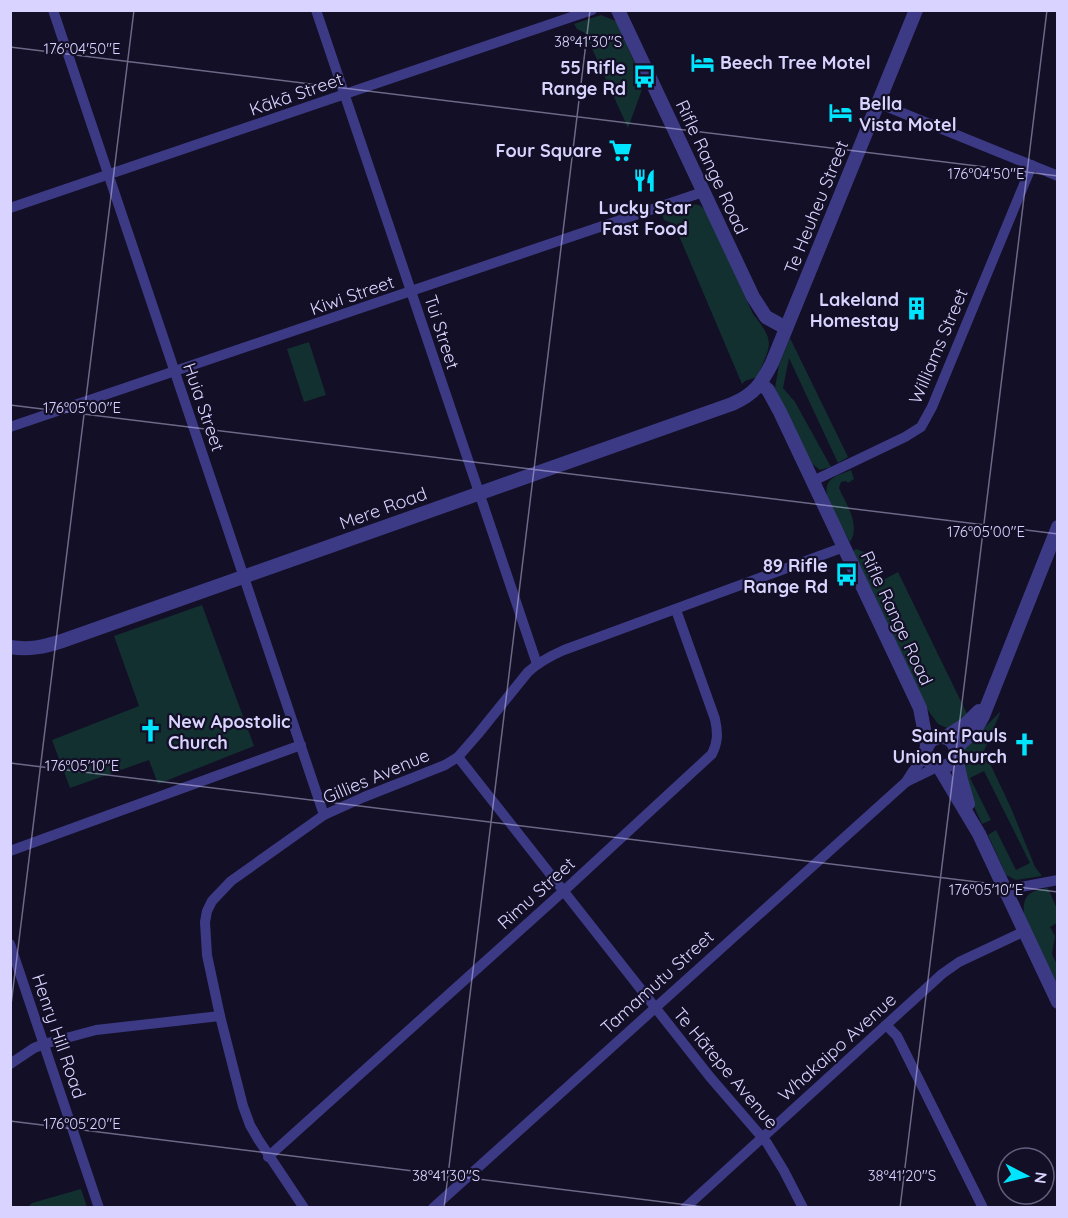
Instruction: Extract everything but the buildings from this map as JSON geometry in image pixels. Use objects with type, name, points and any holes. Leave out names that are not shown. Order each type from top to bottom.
[{"type":"street","name":"Huia Street","points":[[53,10],[324,815]]},
{"type":"street","name":"Tui Street","points":[[316,10],[537,664]]},
{"type":"street","name":"Kākā Street","points":[[10,208],[592,10]]},
{"type":"street","name":"Rifle Range Road","points":[[618,10],[746,283],[766,317],[786,328]]},
{"type":"street","name":"Te Heuheu Street","points":[[761,384],[772,363],[916,10]]},
{"type":"street","points":[[878,103],[1058,176]]},
{"type":"street","name":"Williams Street","points":[[813,481],[921,427],[932,406],[1032,165]]},
{"type":"street","name":"Kiwi Street","points":[[10,427],[704,192]]},
{"type":"street","name":"Rifle Range Road","points":[[761,384],[768,390],[780,412],[920,708],[944,737],[954,743],[972,821]]},
{"type":"street","name":"Mere Road","points":[[10,646],[32,648],[46,646],[732,404],[752,393],[761,384]]},
{"type":"street","points":[[938,767],[953,762],[956,752],[975,730],[983,716],[1058,527]]},
{"type":"street","name":"Gillies Avenue","points":[[304,1208],[268,1157],[250,1125],[243,1106],[207,955],[205,922],[207,911],[213,901],[231,881],[324,815],[445,765],[458,757],[518,683],[537,664],[564,650],[844,548]]},
{"type":"street","name":"Rimu Street","points":[[268,1157],[712,754],[717,743],[718,731],[715,719],[676,610]]},
{"type":"street","points":[[927,751],[933,738],[944,737],[967,723],[987,703]]},
{"type":"street","name":"Rifle Range Road","points":[[920,708],[927,751],[932,765],[938,767],[972,821],[1058,1002]]},
{"type":"street","points":[[10,851],[301,745]]},
{"type":"street","name":"Tamamutu Street","points":[[433,1208],[906,782],[927,751]]},
{"type":"street","name":"Te Hātepe Avenue","points":[[458,757],[710,1077],[763,1138],[775,1154],[803,1208]]},
{"type":"street","name":"Tamamutu Street","points":[[906,782],[938,767]]},
{"type":"street","points":[[1005,890],[1058,880]]},
{"type":"street","name":"Whakaipo Avenue","points":[[685,1208],[942,974],[959,962],[1025,931]]},
{"type":"street","name":"Henry Hill Road","points":[[10,944],[99,1208]]},
{"type":"street","points":[[10,1064],[44,1044],[96,1030],[220,1016]]},
{"type":"street","points":[[886,1025],[897,1036],[983,1208]]},
{"type":"green space","points":[[601,15],[616,21],[644,84],[628,128],[585,33],[577,29],[574,24]]},
{"type":"green space","points":[[689,204],[699,205],[706,210],[753,314],[768,338],[768,350],[757,377],[742,384],[674,224],[664,220],[662,214]]},
{"type":"green space","points":[[790,338],[848,457],[838,463],[789,358],[783,388],[795,402],[831,467],[820,470],[810,462],[775,388],[779,365]]},
{"type":"green space","points":[[309,342],[326,395],[304,402],[287,349]]},
{"type":"green space","points":[[851,470],[854,479],[848,483],[841,482],[839,488],[853,522],[854,529],[850,542],[831,509],[827,491],[828,484],[833,478]]},
{"type":"green space","points":[[856,549],[870,554],[881,581],[898,572],[969,718],[949,729],[938,724],[925,706],[853,551]]},
{"type":"green space","points":[[202,605],[254,746],[158,784],[149,760],[70,788],[52,740],[139,706],[114,636]]},
{"type":"green space","points":[[1001,711],[984,751],[1035,867],[1042,876],[1016,880],[1006,875],[988,835],[996,830],[1016,870],[1030,863],[984,771],[970,778],[991,820],[982,824],[966,789],[962,763],[964,748]]},
{"type":"green space","points":[[1048,888],[1057,909],[1057,923],[1050,927],[1055,936],[1052,954],[1057,965],[1057,983],[1024,916],[1024,903],[1028,895]]},
{"type":"green space","points":[[81,1189],[87,1207],[28,1207],[32,1203]]},
{"type":"place","name":"Beech Tree Motel","points":[[702,62]]},
{"type":"place","name":"55 Rifle Range Rd","points":[[644,77]]},
{"type":"place","name":"Bella Vista Motel","points":[[841,113]]},
{"type":"place","name":"Four Square","points":[[620,150]]},
{"type":"place","name":"Lucky Star Fast Food","points":[[645,181]]},
{"type":"place","name":"Lakeland Homestay","points":[[917,309]]},
{"type":"place","name":"89 Rifle Range Rd","points":[[846,575]]},
{"type":"place","name":"New Apostolic Church","points":[[150,731]]},
{"type":"place","name":"Saint Pauls Union Church","points":[[1025,745]]}]
